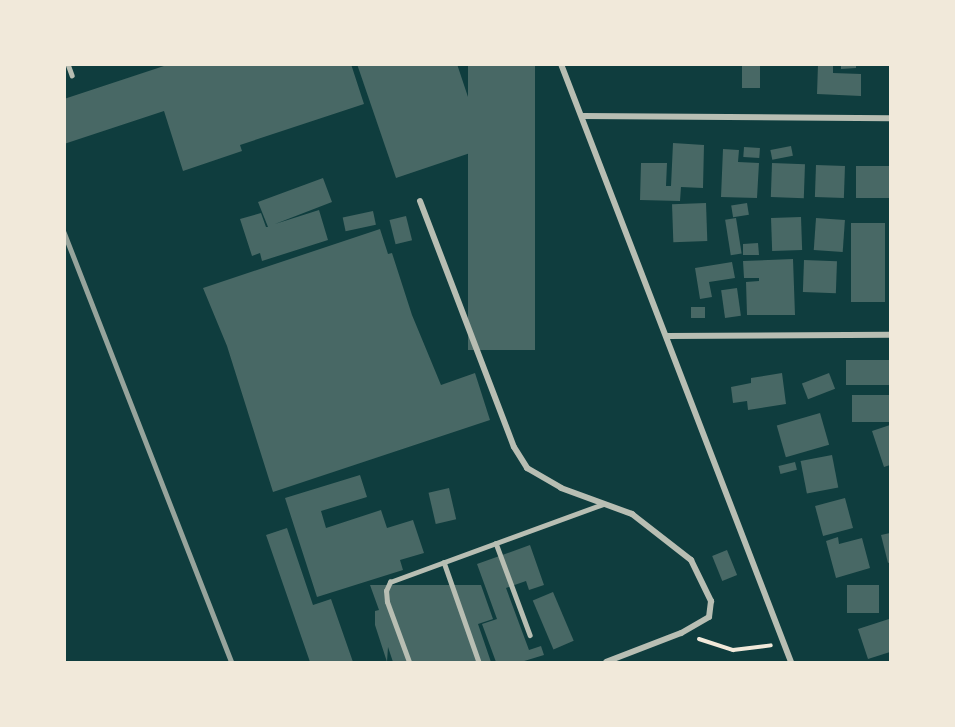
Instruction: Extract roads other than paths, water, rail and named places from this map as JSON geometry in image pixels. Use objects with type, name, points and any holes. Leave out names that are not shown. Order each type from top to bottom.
[{"type":"street","points":[[561,64],[583,116],[791,663]]},
{"type":"street","points":[[583,116],[891,118]]},
{"type":"street","points":[[420,201],[514,447],[527,468],[561,488],[632,514],[691,560],[711,601],[709,617],[681,633],[606,663]]},
{"type":"street","points":[[667,336],[891,335]]},
{"type":"lane","points":[[68,64],[72,75]]},
{"type":"lane","points":[[409,663],[387,602],[386,591],[390,582],[604,503]]},
{"type":"lane","points":[[496,543],[530,635]]},
{"type":"lane","points":[[444,562],[479,663]]},
{"type":"railway","points":[[64,232],[232,662]]}]
